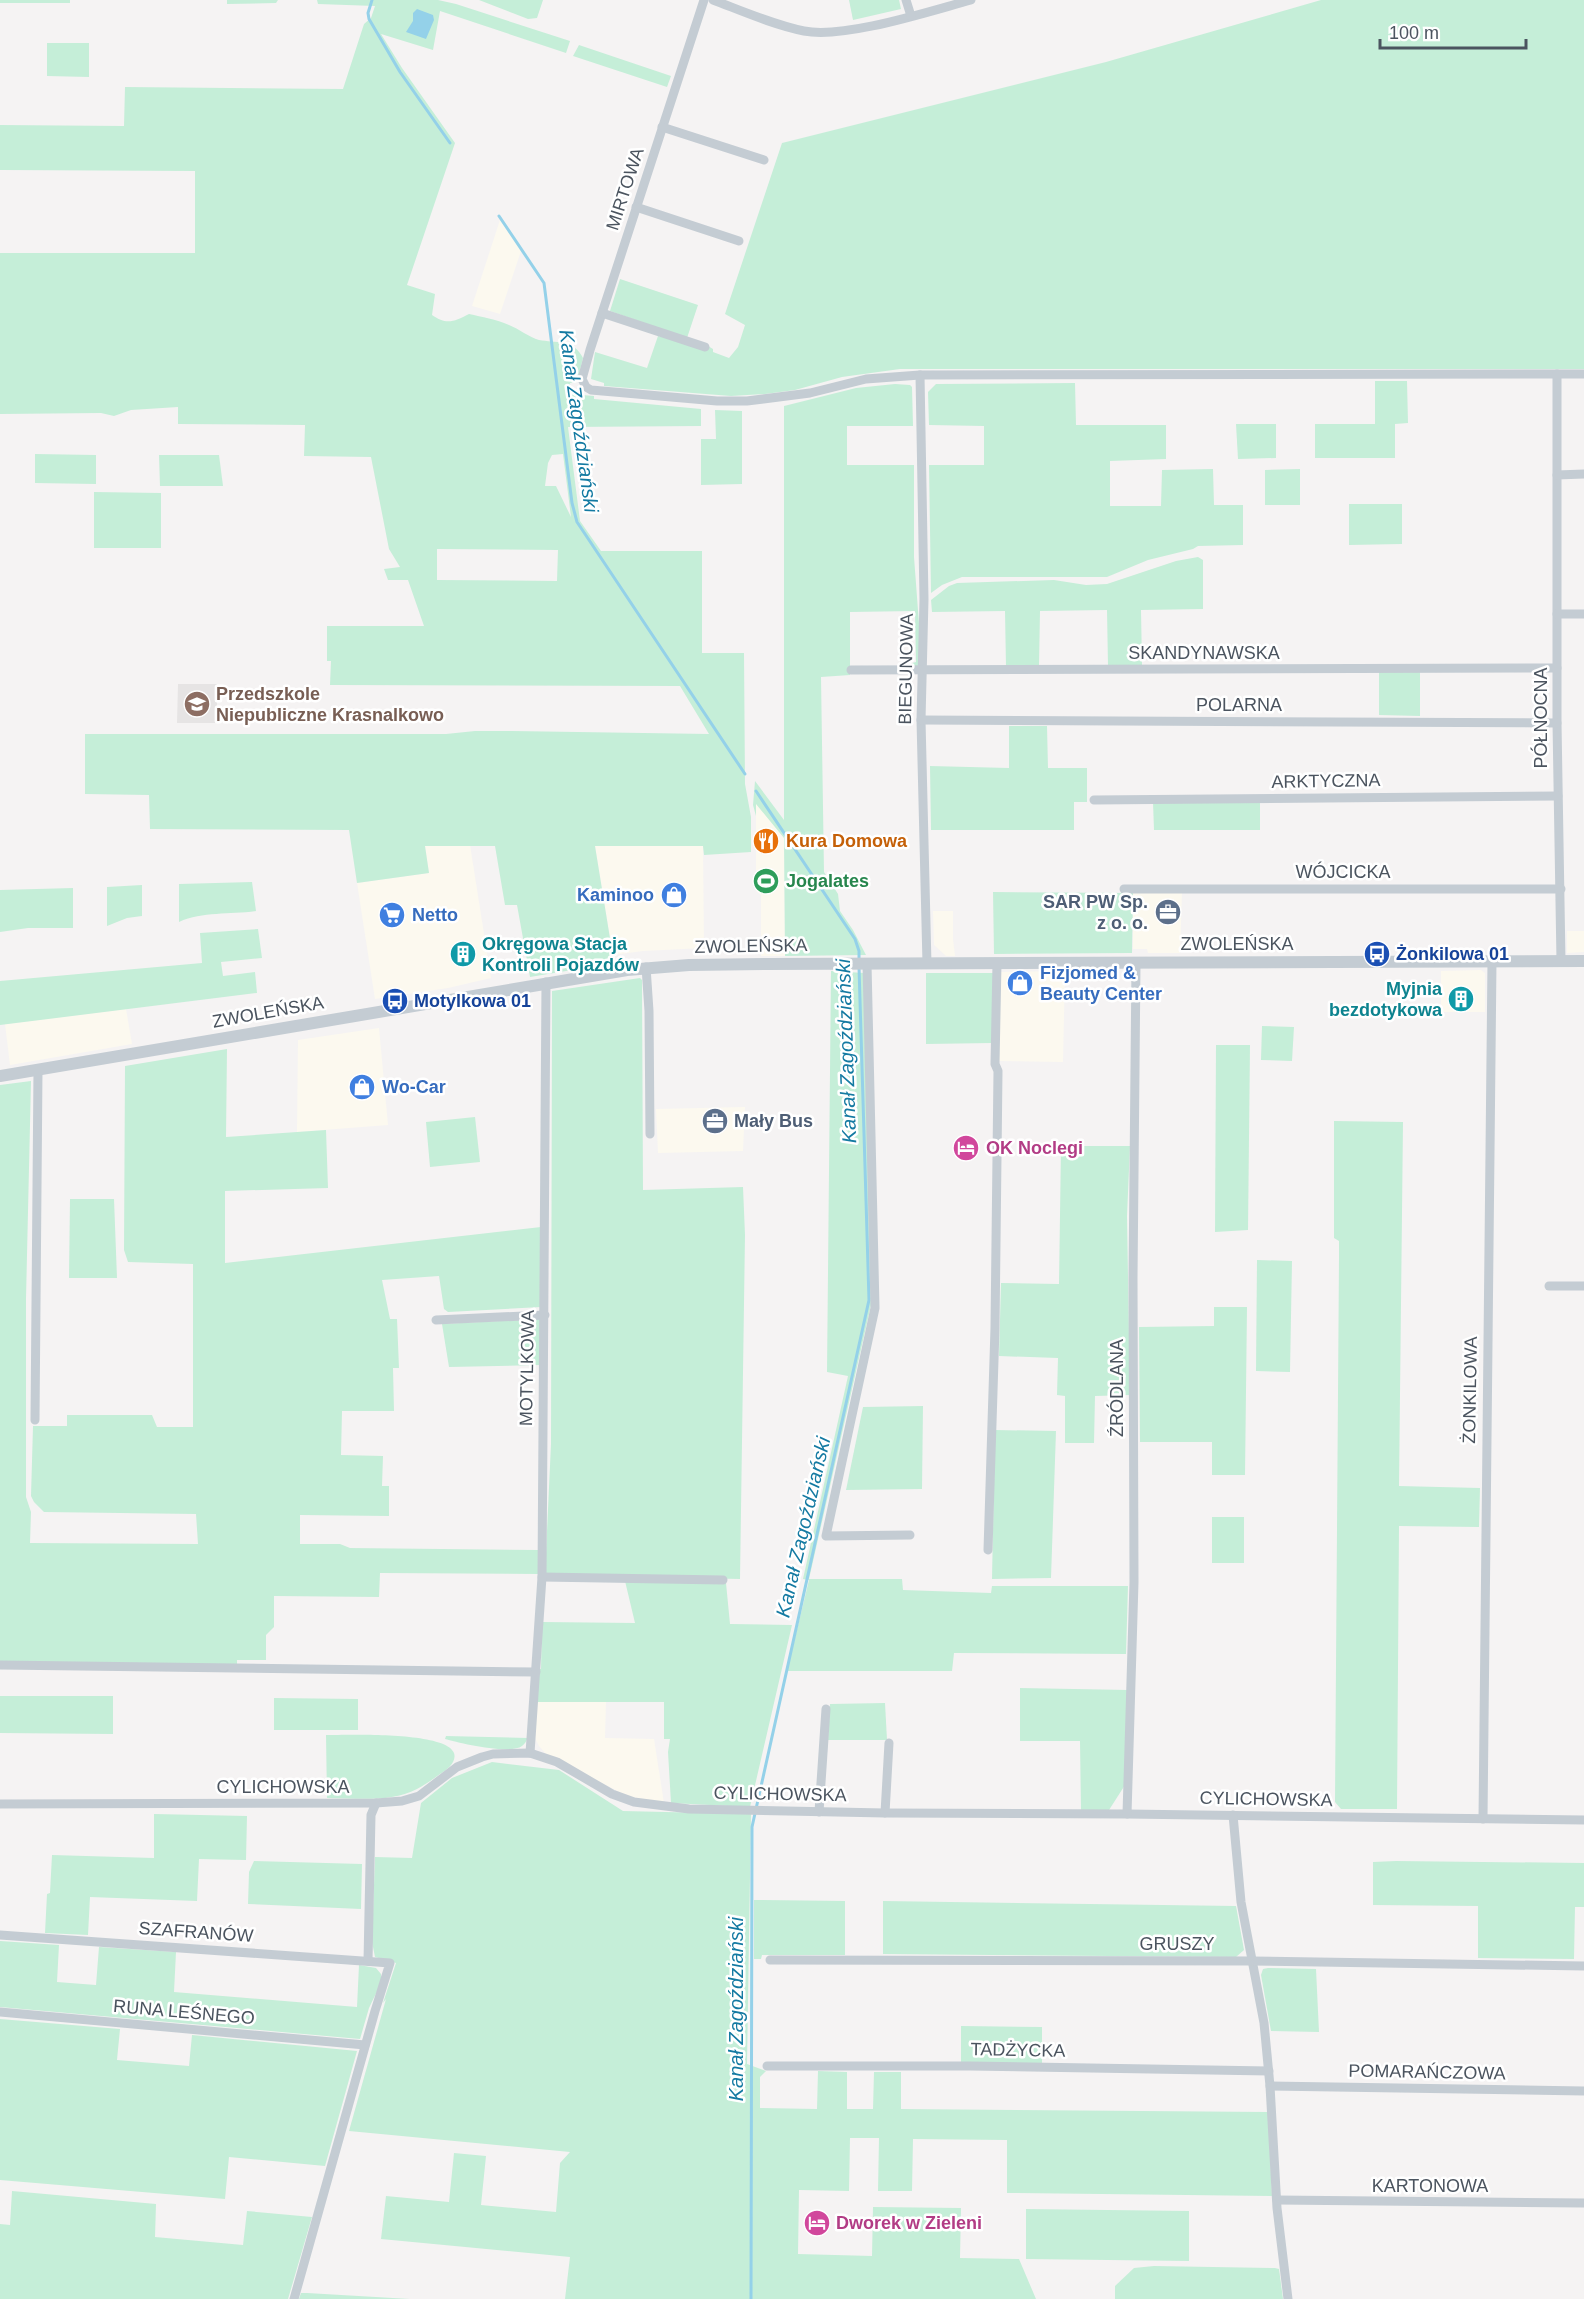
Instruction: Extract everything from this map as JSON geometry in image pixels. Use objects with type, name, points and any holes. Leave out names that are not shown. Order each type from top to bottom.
[{"type":"street","name":"MIRTOWA","points":[[704,0],[602,313],[582,380],[586,387],[591,390],[717,401],[747,401],[810,393],[866,379],[920,375]]},
{"type":"street","points":[[713,0],[806,32],[853,28],[971,0]]},
{"type":"street","points":[[906,0],[911,16]]},
{"type":"street","points":[[662,127],[764,160]]},
{"type":"street","points":[[636,207],[740,241]]},
{"type":"street","points":[[602,313],[705,346]]},
{"type":"street","name":"PÓŁNOCNA","points":[[1557,374],[1557,723],[1561,961]]},
{"type":"street","points":[[920,375],[1584,374]]},
{"type":"street","name":"BIEGUNOWA","points":[[920,375],[924,599],[921,720],[927,964]]},
{"type":"street","points":[[1557,475],[1584,474]]},
{"type":"street","points":[[1557,615],[1584,614]]},
{"type":"street","name":"SKANDYNAWSKA","points":[[851,670],[1557,668]]},
{"type":"street","name":"POLARNA","points":[[921,720],[1557,723]]},
{"type":"street","name":"ARKTYCZNA","points":[[1094,800],[1558,796]]},
{"type":"street","name":"WÓJCICKA","points":[[1124,889],[1561,889]]},
{"type":"street","name":"ŻONKILOWA","points":[[1483,1820],[1492,961]]},
{"type":"street","name":"ZWOLEŃSKA","points":[[0,1076],[546,982],[646,967],[718,964],[1584,961]]},
{"type":"street","points":[[988,1550],[995,1328],[997,963]]},
{"type":"street","name":"ŹRÓDLANA","points":[[1127,1814],[1134,1582],[1133,1278],[1136,963]]},
{"type":"street","points":[[861,964],[875,1308],[825,1536],[910,1535]]},
{"type":"street","points":[[646,967],[649,1011],[650,1134]]},
{"type":"street","name":"MOTYLKOWA","points":[[530,1753],[542,1577],[546,982]]},
{"type":"street","points":[[35,1420],[38,1070]]},
{"type":"street","points":[[1549,1286],[1584,1286]]},
{"type":"street","points":[[436,1320],[545,1316]]},
{"type":"street","points":[[542,1577],[723,1580]]},
{"type":"street","points":[[0,1665],[536,1672]]},
{"type":"street","points":[[819,1812],[826,1709]]},
{"type":"street","points":[[885,1813],[890,1743]]},
{"type":"street","name":"CYLICHOWSKA","points":[[0,1804],[402,1801],[418,1796],[457,1767],[482,1756],[530,1753],[557,1762],[612,1794],[634,1802],[678,1808],[885,1813],[1584,1820]]},
{"type":"street","points":[[368,1961],[371,1815],[375,1803]]},
{"type":"street","points":[[1233,1815],[1239,1884],[1251,1961],[1264,2023],[1277,2200],[1288,2299]]},
{"type":"street","name":"SZAFRANÓW","points":[[0,1935],[390,1963],[365,2045]]},
{"type":"street","name":"GRUSZY","points":[[770,1960],[1251,1961],[1584,1966]]},
{"type":"street","name":"RUNA LEŚNEGO","points":[[0,2012],[365,2045]]},
{"type":"street","points":[[294,2299],[365,2045]]},
{"type":"street","name":"TADŻYCKA","points":[[767,2066],[1002,2066],[1269,2071]]},
{"type":"street","name":"POMARAŃCZOWA","points":[[1270,2086],[1584,2091]]},
{"type":"street","name":"KARTONOWA","points":[[1277,2200],[1584,2203]]},
{"type":"shaded area","points":[[500,220],[521,251],[500,314],[472,306]]},
{"type":"shaded area","name":"Przedszkole Niepubliczne Krasnalkowo","points":[[178,684],[217,684],[217,723],[177,723]]},
{"type":"shaded area","points":[[756,803],[784,838],[785,956],[761,956],[761,895],[756,891]]},
{"type":"shaded area","points":[[470,845],[491,978],[448,988],[375,999],[357,883],[429,873],[425,846]]},
{"type":"shaded area","points":[[595,846],[703,846],[704,948],[613,955]]},
{"type":"shaded area","points":[[1182,892],[1180,953],[1148,953],[1147,949],[1133,949],[1133,893]]},
{"type":"shaded area","points":[[933,911],[953,911],[955,956],[946,956],[934,945]]},
{"type":"shaded area","points":[[1567,931],[1584,931],[1584,952],[1567,953]]},
{"type":"shaded area","points":[[1481,970],[1485,973],[1485,1012],[1441,1012],[1441,971]]},
{"type":"shaded area","points":[[1065,971],[1063,1062],[998,1061],[1000,972]]},
{"type":"shaded area","points":[[126,1009],[132,1044],[10,1065],[5,1024]]},
{"type":"shaded area","points":[[379,1028],[388,1125],[297,1132],[298,1040]]},
{"type":"shaded area","points":[[745,1107],[743,1151],[658,1153],[656,1109]]},
{"type":"shaded area","points":[[536,1702],[606,1702],[605,1738],[654,1739],[664,1803],[627,1796],[545,1753],[535,1738]]},
{"type":"green space","points":[[0,0],[70,0],[70,3],[0,3]]},
{"type":"green space","points":[[227,0],[278,0],[276,3],[227,4]]},
{"type":"green space","points":[[317,0],[438,0],[570,41],[566,53],[440,11],[433,50],[381,34],[455,143],[407,285],[435,294],[432,315],[442,320],[454,320],[469,314],[489,318],[539,340],[564,343],[575,348],[583,358],[577,382],[570,383],[571,394],[594,396],[594,399],[701,409],[701,426],[568,427],[580,521],[601,551],[702,551],[702,653],[744,653],[745,784],[751,817],[751,852],[704,855],[703,846],[595,846],[614,963],[530,977],[517,905],[505,905],[495,846],[425,846],[429,873],[357,883],[349,830],[150,829],[149,795],[85,794],[85,734],[446,734],[512,731],[709,734],[680,686],[330,685],[331,661],[327,661],[327,626],[424,626],[408,580],[388,580],[384,569],[400,567],[389,549],[371,457],[304,456],[305,425],[178,424],[178,407],[131,410],[114,416],[101,413],[0,414],[0,253],[195,253],[195,171],[0,170],[0,125],[124,126],[125,87],[343,89],[364,24],[371,18],[375,6],[318,4]],"holes":[[[563,454],[571,517],[556,486],[545,486],[548,463],[552,455]],[[437,549],[558,550],[557,581],[437,580]]]},
{"type":"green space","points":[[479,0],[543,0],[537,18],[528,19]]},
{"type":"green space","points":[[849,0],[899,0],[901,9],[853,20]]},
{"type":"green space","points":[[1321,0],[1584,0],[1584,369],[900,369],[842,377],[795,390],[731,396],[604,386],[604,383],[591,379],[595,352],[647,368],[658,336],[708,346],[713,349],[713,352],[729,358],[738,347],[745,325],[725,314],[782,143],[1106,62]]},
{"type":"green space","points":[[47,43],[89,43],[89,77],[47,76]]},
{"type":"green space","points":[[579,45],[671,76],[667,87],[573,56]]},
{"type":"green space","points":[[620,279],[698,305],[687,338],[610,311]]},
{"type":"green space","points":[[1375,381],[1407,381],[1408,423],[1395,424],[1395,458],[1315,458],[1315,424],[1375,424]]},
{"type":"green space","points":[[1075,383],[1076,425],[1166,425],[1166,459],[1110,461],[1110,506],[1161,506],[1162,470],[1213,469],[1214,505],[1243,505],[1243,545],[1198,546],[1148,560],[1107,577],[962,577],[942,585],[931,593],[929,465],[984,465],[984,426],[929,425],[928,392],[936,384]]},
{"type":"green space","points":[[895,384],[912,387],[913,426],[847,426],[847,465],[914,465],[914,557],[920,637],[919,666],[909,667],[909,664],[916,662],[915,611],[850,612],[850,675],[821,677],[824,872],[838,894],[840,911],[866,955],[785,956],[784,838],[756,804],[756,816],[753,805],[755,781],[784,820],[784,406],[856,388]]},
{"type":"green space","points":[[715,410],[742,411],[742,484],[701,485],[701,439],[716,439]]},
{"type":"green space","points":[[1236,424],[1276,424],[1276,458],[1238,459]]},
{"type":"green space","points":[[35,454],[96,455],[96,484],[35,483]]},
{"type":"green space","points":[[159,455],[219,455],[223,486],[160,486]]},
{"type":"green space","points":[[1300,469],[1300,505],[1265,505],[1265,470]]},
{"type":"green space","points":[[94,492],[161,493],[161,548],[94,548]]},
{"type":"green space","points":[[1349,504],[1402,504],[1402,544],[1349,545]]},
{"type":"green space","points":[[1198,557],[1203,560],[1203,609],[1141,610],[1142,665],[1108,666],[1107,610],[1040,611],[1039,665],[1006,667],[1005,611],[932,612],[931,600],[949,586],[957,583],[1054,580],[1086,585],[1107,584],[1176,561]]},
{"type":"green space","points":[[1379,672],[1420,672],[1420,716],[1379,715]]},
{"type":"green space","points":[[1009,726],[1047,726],[1048,768],[1087,768],[1087,802],[1074,802],[1074,830],[931,830],[930,766],[1009,768]]},
{"type":"green space","points":[[1260,801],[1260,830],[1154,830],[1153,802]]},
{"type":"green space","points":[[252,882],[256,911],[207,915],[179,922],[179,884]]},
{"type":"green space","points":[[142,885],[142,916],[127,918],[107,926],[107,887]]},
{"type":"green space","points":[[73,888],[73,928],[28,928],[0,932],[0,890]]},
{"type":"green space","points":[[993,892],[1133,893],[1132,953],[994,954]]},
{"type":"green space","points":[[258,929],[262,958],[221,962],[223,976],[255,972],[257,993],[0,1025],[0,981],[202,963],[200,933]]},
{"type":"green space","points":[[831,971],[864,973],[871,1305],[809,1579],[902,1579],[903,1590],[991,1593],[992,1586],[1128,1586],[1126,1654],[954,1653],[952,1671],[787,1671],[809,1580],[803,1579],[848,1376],[827,1372]]},
{"type":"green space","points":[[926,973],[993,973],[992,1043],[926,1044]]},
{"type":"green space","points":[[640,978],[642,980],[643,1190],[743,1187],[745,1235],[740,1579],[545,1575],[551,1444],[552,991]]},
{"type":"green space","points":[[1262,1026],[1294,1027],[1292,1061],[1261,1060]]},
{"type":"green space","points":[[1216,1045],[1250,1045],[1248,1230],[1215,1232]]},
{"type":"green space","points":[[227,1049],[226,1137],[326,1130],[328,1188],[225,1191],[225,1263],[541,1227],[541,1307],[448,1312],[444,1309],[439,1276],[382,1280],[390,1319],[397,1319],[399,1368],[393,1368],[394,1411],[342,1411],[341,1455],[383,1456],[382,1486],[389,1486],[389,1516],[300,1515],[300,1544],[340,1544],[350,1548],[539,1550],[539,1574],[380,1573],[379,1597],[274,1596],[274,1627],[266,1635],[266,1660],[237,1660],[237,1665],[0,1663],[0,1085],[31,1081],[26,1299],[26,1497],[31,1512],[30,1543],[198,1544],[196,1514],[44,1512],[31,1496],[33,1426],[67,1426],[67,1415],[152,1415],[157,1427],[193,1427],[193,1264],[128,1262],[124,1250],[125,1066]]},
{"type":"green space","points":[[475,1117],[480,1162],[430,1167],[426,1122]]},
{"type":"green space","points":[[1334,1121],[1403,1122],[1399,1486],[1480,1488],[1479,1527],[1399,1526],[1397,1809],[1341,1809],[1335,1802],[1339,1241],[1334,1238]]},
{"type":"green space","points":[[1061,1146],[1130,1146],[1127,1216],[1130,1395],[1095,1396],[1094,1443],[1065,1443],[1065,1396],[1057,1395],[1058,1358],[999,1356],[1001,1283],[1059,1284]]},
{"type":"green space","points":[[70,1199],[114,1199],[117,1278],[69,1278]]},
{"type":"green space","points":[[1257,1260],[1292,1261],[1290,1372],[1256,1371]]},
{"type":"green space","points":[[1214,1307],[1247,1307],[1245,1475],[1212,1475],[1212,1442],[1140,1442],[1139,1327],[1214,1326]]},
{"type":"green space","points":[[540,1319],[540,1365],[449,1367],[442,1324]]},
{"type":"green space","points":[[923,1406],[922,1489],[846,1490],[863,1407]]},
{"type":"green space","points":[[995,1430],[1056,1431],[1051,1578],[992,1579]]},
{"type":"green space","points":[[1212,1517],[1244,1517],[1244,1563],[1212,1563]]},
{"type":"green space","points":[[625,1581],[726,1583],[730,1624],[792,1625],[750,1807],[671,1803],[668,1752],[670,1739],[664,1739],[664,1702],[536,1702],[539,1669],[541,1669],[542,1622],[635,1623]]},
{"type":"green space","points":[[1020,1688],[1128,1690],[1125,1785],[1109,1810],[1081,1811],[1080,1741],[1020,1741]]},
{"type":"green space","points":[[0,1696],[113,1696],[113,1734],[0,1733]]},
{"type":"green space","points":[[274,1698],[358,1699],[358,1730],[274,1730]]},
{"type":"green space","points":[[885,1703],[887,1740],[828,1740],[830,1704]]},
{"type":"green space","points":[[326,1735],[415,1738],[447,1746],[455,1756],[451,1765],[443,1772],[423,1786],[407,1793],[373,1799],[327,1798]]},
{"type":"green space","points":[[446,1736],[528,1738],[522,1746],[507,1749],[461,1743],[445,1739]]},
{"type":"green space","points":[[492,1762],[559,1770],[623,1811],[751,1814],[747,2064],[766,2071],[760,2077],[760,2108],[817,2109],[818,2071],[847,2072],[847,2109],[873,2109],[874,2072],[901,2072],[901,2109],[1268,2112],[1272,2196],[1007,2193],[1007,2140],[913,2139],[912,2191],[878,2191],[879,2138],[850,2138],[849,2191],[799,2190],[798,2254],[872,2256],[873,2207],[961,2208],[960,2258],[1019,2259],[1036,2299],[565,2299],[570,2257],[381,2239],[386,2196],[449,2202],[454,2153],[486,2156],[481,2205],[556,2212],[560,2163],[570,2152],[349,2131],[396,1963],[375,1957],[372,1942],[375,1857],[412,1858],[421,1803],[452,1778]]},
{"type":"green space","points":[[154,1814],[247,1816],[246,1860],[199,1859],[197,1901],[90,1897],[88,1935],[45,1933],[52,1855],[154,1858]]},
{"type":"green space","points":[[254,1861],[362,1864],[361,1909],[248,1904],[249,1872]]},
{"type":"green space","points":[[1373,1862],[1584,1863],[1584,1907],[1575,1907],[1574,1959],[1478,1958],[1478,1906],[1373,1905]]},
{"type":"green space","points":[[754,1900],[845,1901],[845,1955],[762,1955],[761,1959],[754,1959]]},
{"type":"green space","points":[[883,1901],[1236,1906],[1244,1950],[1236,1957],[883,1954]]},
{"type":"green space","points":[[0,1941],[59,1945],[57,1982],[96,1985],[99,1947],[176,1952],[174,1992],[357,2007],[359,1965],[376,1968],[381,1974],[381,1983],[369,2008],[360,2039],[0,2007]]},
{"type":"green space","points":[[1263,1969],[1316,1969],[1319,2032],[1271,2031],[1261,1975]]},
{"type":"green space","points":[[0,2019],[120,2029],[117,2060],[189,2066],[192,2035],[357,2051],[325,2166],[229,2157],[225,2199],[0,2180]]},
{"type":"green space","points":[[961,2026],[1042,2027],[1042,2064],[961,2062]]},
{"type":"green space","points":[[12,2191],[156,2204],[155,2237],[243,2245],[247,2211],[312,2217],[288,2299],[0,2299],[0,2224],[10,2225]]},
{"type":"green space","points":[[1026,2209],[1189,2211],[1189,2261],[1026,2259]]},
{"type":"green space","points":[[1154,2266],[1279,2269],[1283,2299],[1115,2299],[1115,2286],[1134,2268]]},
{"type":"green space","points":[[301,2293],[307,2293],[410,2299],[299,2299]]},
{"type":"water","points":[[417,9],[433,15],[434,20],[426,39],[406,32],[413,21],[413,13]]},
{"type":"waterway","name":"Kanał Zagoździański","points":[[372,0],[368,13],[369,19],[400,72],[450,143]]},
{"type":"waterway","name":"Kanał Zagoździański","points":[[499,216],[544,283],[572,503],[577,522],[745,774]]},
{"type":"waterway","name":"Kanał Zagoździański","points":[[756,791],[855,939],[859,960]]},
{"type":"waterway","name":"Kanał Zagoździański","points":[[751,2299],[752,1827],[869,1300],[859,967]]},
{"type":"place","name":"Przedszkole Niepubliczne Krasnalkowo","points":[[197,704]]},
{"type":"place","name":"Kura Domowa","points":[[766,841]]},
{"type":"place","name":"Jogalates","points":[[766,881]]},
{"type":"place","name":"Kaminoo","points":[[674,895]]},
{"type":"place","name":"SAR PW Sp. z o. o.","points":[[1168,912]]},
{"type":"place","name":"Netto","points":[[392,915]]},
{"type":"place","name":"Okręgowa Stacja Kontroli Pojazdów","points":[[463,954]]},
{"type":"place","name":"Żonkilowa 01","points":[[1377,954]]},
{"type":"place","name":"Fizjomed & Beauty Center","points":[[1020,983]]},
{"type":"place","name":"Myjnia bezdotykowa","points":[[1461,999]]},
{"type":"place","name":"Motylkowa 01","points":[[395,1001]]},
{"type":"place","name":"Wo-Car","points":[[362,1087]]},
{"type":"place","name":"Mały Bus","points":[[715,1121]]},
{"type":"place","name":"OK Noclegi","points":[[966,1148]]},
{"type":"place","name":"Dworek w Zieleni","points":[[817,2223]]}]
